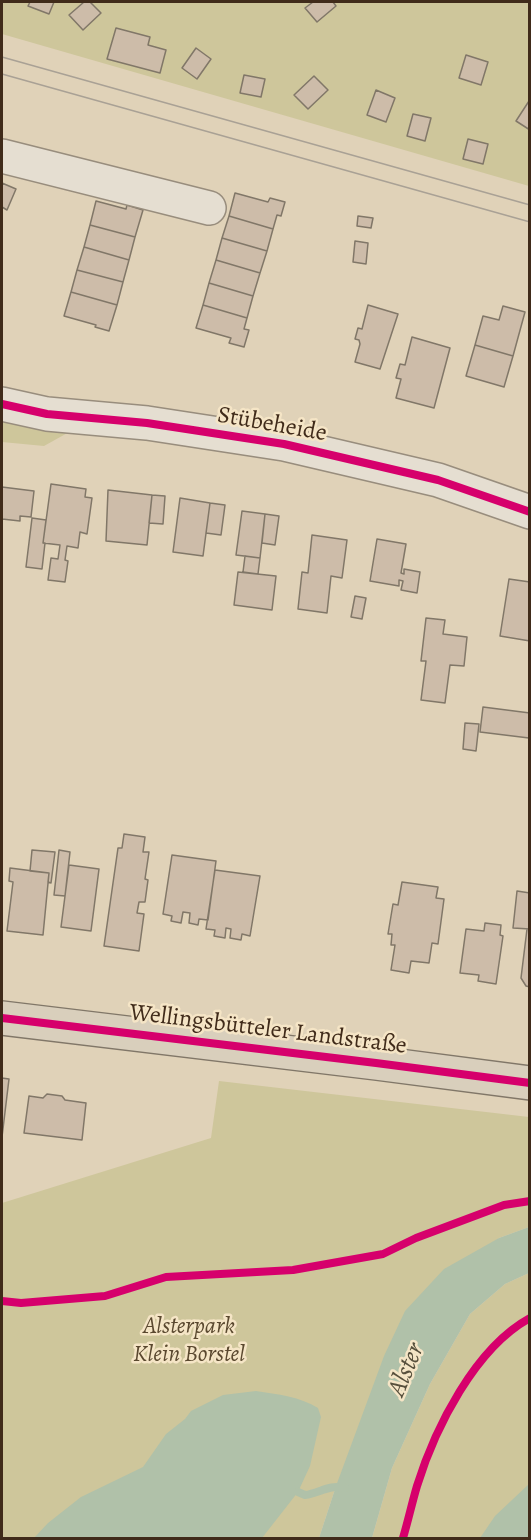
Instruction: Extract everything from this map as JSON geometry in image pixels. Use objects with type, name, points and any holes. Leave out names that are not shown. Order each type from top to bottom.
[{"type":"main road","name":"Wellingsbütteler Landstraße","points":[[2,1018],[530,1083]]},
{"type":"street","points":[[2,156],[209,208]]},
{"type":"street","name":"Stübeheide","points":[[2,404],[47,414],[147,423],[284,444],[438,480],[530,512]]},
{"type":"green space","points":[[2,2],[529,2],[529,186],[2,34]]},
{"type":"green space","points":[[2,419],[71,431],[44,446],[2,442]]},
{"type":"green space","name":"Alsterpark Klein Borstel","points":[[219,1081],[529,1117],[529,1227],[499,1238],[336,1486],[319,1538],[2,1538],[2,1203],[211,1138]]},
{"type":"green space","points":[[529,1273],[529,1538],[372,1538],[392,1468],[430,1384],[470,1314],[505,1284]]},
{"type":"water","name":"Alster","points":[[529,1227],[529,1273],[505,1284],[470,1314],[430,1384],[392,1468],[372,1538],[319,1538],[384,1356],[405,1311],[444,1269],[499,1238]]},
{"type":"water","points":[[256,1391],[304,1401],[318,1408],[321,1417],[310,1466],[298,1492],[262,1538],[34,1538],[48,1523],[81,1497],[143,1467],[166,1434],[185,1419],[191,1411],[223,1395]]},
{"type":"water","points":[[529,1484],[529,1538],[480,1538],[495,1516]]},
{"type":"building","points":[[30,2],[54,2],[49,14],[28,6]]},
{"type":"building","points":[[84,2],[90,2],[101,13],[83,30],[69,15]]},
{"type":"building","points":[[313,2],[333,2],[336,6],[317,22],[305,8]]},
{"type":"building","points":[[116,28],[150,37],[148,45],[166,50],[160,73],[107,59]]},
{"type":"building","points":[[196,48],[211,59],[197,79],[182,68]]},
{"type":"building","points":[[466,55],[488,62],[481,85],[459,78]]},
{"type":"building","points":[[244,75],[265,79],[261,97],[240,93]]},
{"type":"building","points":[[314,76],[328,90],[308,109],[294,95]]},
{"type":"building","points":[[376,90],[395,98],[386,122],[367,115]]},
{"type":"building","points":[[530,102],[530,130],[516,121]]},
{"type":"building","points":[[413,114],[431,118],[425,141],[407,136]]},
{"type":"building","points":[[468,139],[488,144],[483,164],[463,159]]},
{"type":"building","points":[[2,183],[16,189],[7,210],[2,207]]},
{"type":"building","points":[[235,193],[268,202],[270,198],[285,202],[281,216],[277,215],[273,229],[229,216]]},
{"type":"building","points":[[96,201],[126,209],[127,205],[143,210],[135,237],[90,225]]},
{"type":"building","points":[[229,216],[273,229],[267,251],[222,238]]},
{"type":"building","points":[[358,216],[373,218],[371,228],[357,226]]},
{"type":"building","points":[[90,225],[135,237],[129,260],[84,247]]},
{"type":"building","points":[[222,238],[267,251],[260,273],[216,260]]},
{"type":"building","points":[[355,241],[368,243],[366,264],[353,262]]},
{"type":"building","points":[[84,247],[129,260],[123,282],[77,270]]},
{"type":"building","points":[[216,260],[260,273],[253,296],[209,283]]},
{"type":"building","points":[[77,270],[123,282],[117,305],[71,292]]},
{"type":"building","points":[[209,283],[253,296],[247,318],[203,305]]},
{"type":"building","points":[[71,292],[117,305],[109,331],[64,316]]},
{"type":"building","points":[[203,305],[247,318],[244,329],[249,330],[244,347],[229,343],[231,338],[196,328]]},
{"type":"building","points":[[368,305],[398,314],[380,369],[355,362],[360,344],[359,340],[355,339],[358,328],[362,329]]},
{"type":"building","points":[[503,306],[525,312],[513,356],[475,345],[483,316],[499,320]]},
{"type":"building","points":[[412,337],[450,348],[434,408],[396,398],[401,379],[396,378],[400,364],[405,365]]},
{"type":"building","points":[[475,345],[513,356],[504,387],[466,376]]},
{"type":"building","points":[[51,484],[86,489],[85,497],[92,498],[87,534],[80,532],[78,548],[67,546],[65,560],[68,561],[65,582],[48,580],[51,558],[58,559],[60,545],[43,543]]},
{"type":"building","points":[[2,487],[34,491],[31,517],[20,516],[20,521],[2,519]]},
{"type":"building","points":[[108,490],[152,495],[147,545],[106,541]]},
{"type":"building","points":[[152,495],[165,496],[163,524],[149,523]]},
{"type":"building","points":[[180,498],[210,503],[203,556],[173,552]]},
{"type":"building","points":[[210,503],[225,505],[221,535],[206,533]]},
{"type":"building","points":[[242,511],[265,514],[260,558],[236,555]]},
{"type":"building","points":[[265,514],[279,516],[275,545],[262,543]]},
{"type":"building","points":[[32,518],[46,520],[42,569],[26,567]]},
{"type":"building","points":[[312,535],[347,540],[342,578],[331,576],[327,613],[298,609],[302,572],[308,573]]},
{"type":"building","points":[[377,539],[406,544],[401,573],[404,574],[404,569],[420,572],[417,593],[401,590],[403,581],[399,580],[399,586],[370,581]]},
{"type":"building","points":[[245,556],[260,558],[258,574],[243,572]]},
{"type":"building","points":[[238,572],[276,576],[272,610],[234,605]]},
{"type":"building","points":[[509,579],[530,582],[530,641],[500,636]]},
{"type":"building","points":[[355,596],[366,598],[362,619],[351,617]]},
{"type":"building","points":[[426,618],[445,620],[443,634],[467,637],[464,666],[450,665],[445,703],[421,700],[426,661],[421,661]]},
{"type":"building","points":[[483,707],[530,713],[529,738],[480,732]]},
{"type":"building","points":[[465,723],[479,724],[476,751],[463,749]]},
{"type":"building","points":[[124,834],[145,837],[143,852],[149,852],[145,879],[148,880],[145,902],[139,902],[137,913],[144,914],[139,951],[104,946],[118,848],[122,848]]},
{"type":"building","points":[[32,850],[55,852],[51,883],[48,882],[49,873],[30,871]]},
{"type":"building","points":[[59,850],[70,852],[65,896],[54,895]]},
{"type":"building","points":[[172,855],[216,861],[208,920],[199,919],[198,925],[189,923],[190,913],[183,912],[181,923],[171,921],[172,916],[163,914]]},
{"type":"building","points":[[69,865],[99,869],[91,931],[61,927]]},
{"type":"building","points":[[10,868],[49,873],[43,935],[7,931],[13,882],[9,881]]},
{"type":"building","points":[[215,870],[260,876],[250,936],[242,934],[241,940],[230,938],[231,929],[226,928],[225,938],[214,936],[215,930],[206,929]]},
{"type":"building","points":[[402,882],[438,887],[436,898],[444,899],[438,944],[432,943],[429,963],[411,961],[409,973],[391,970],[395,945],[391,945],[392,934],[388,934],[393,904],[398,905]]},
{"type":"building","points":[[517,891],[530,893],[530,929],[513,928]]},
{"type":"building","points":[[485,923],[501,925],[500,935],[503,936],[496,984],[478,981],[479,975],[460,973],[466,929],[484,931]]},
{"type":"building","points":[[527,929],[530,929],[530,987],[526,986],[521,978]]},
{"type":"building","points":[[2,1078],[9,1079],[2,1137]]},
{"type":"building","points":[[47,1094],[86,1103],[82,1140],[24,1133],[29,1096],[43,1098]]},
{"type":"waterway","points":[[298,1492],[305,1495],[329,1488],[345,1488]]},
{"type":"tram line","points":[[2,57],[530,205]]},
{"type":"tram line","points":[[2,74],[530,222]]},
{"type":"cycle path","points":[[2,404],[47,414],[147,423],[284,444],[438,480],[530,512]]},
{"type":"cycle path","points":[[2,1018],[530,1083]]},
{"type":"cycle path","points":[[2,1301],[21,1303],[105,1296],[166,1277],[293,1270],[383,1254],[416,1238],[504,1205],[530,1201]]},
{"type":"cycle path","points":[[403,1538],[425,1463],[446,1415],[475,1369],[492,1349],[510,1331],[530,1318]]}]
